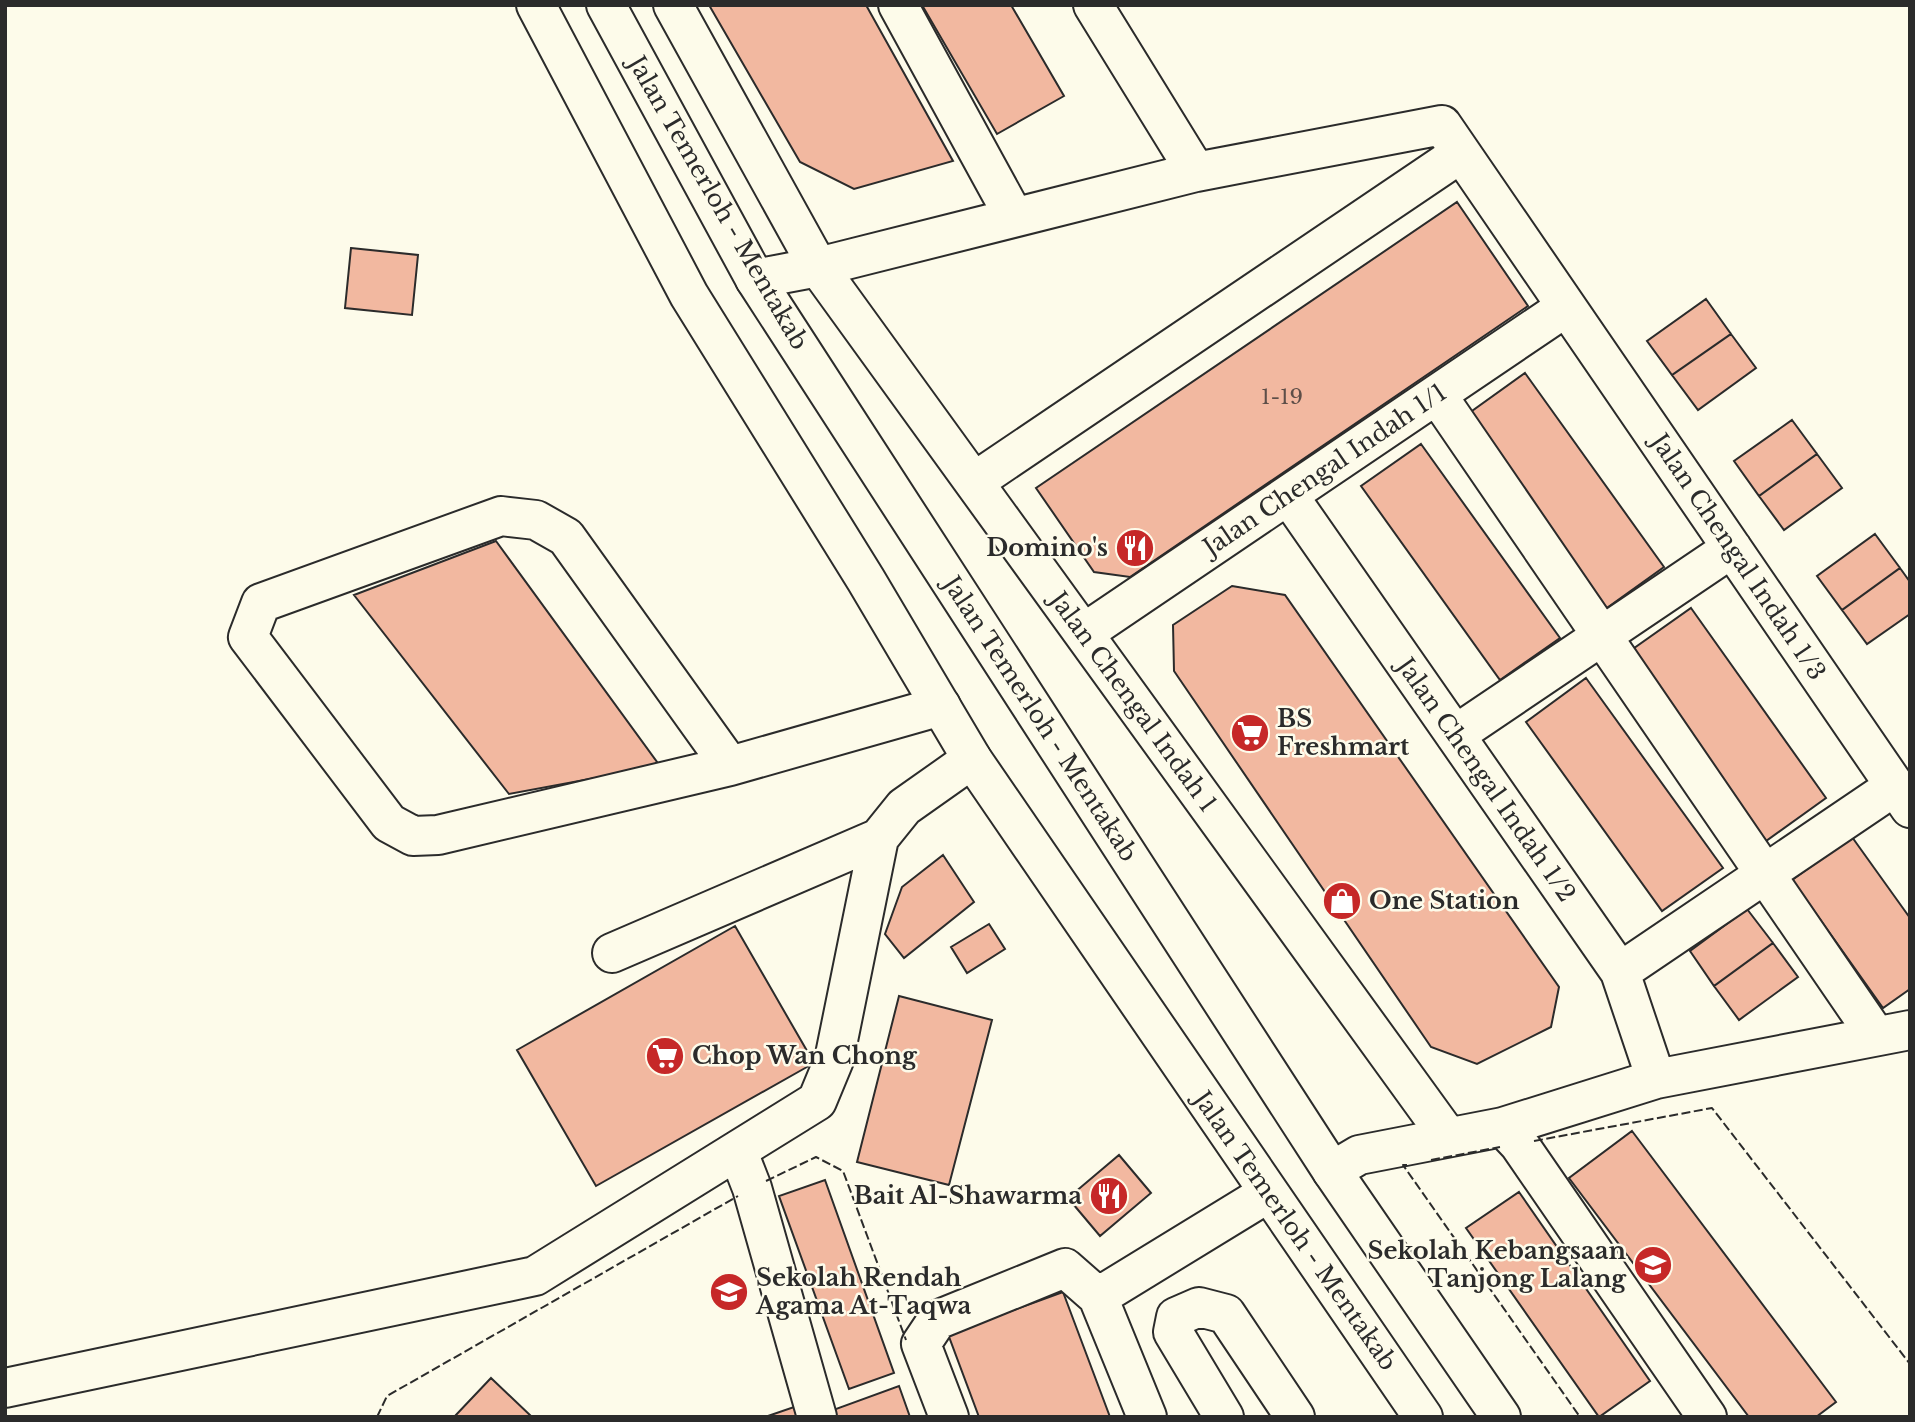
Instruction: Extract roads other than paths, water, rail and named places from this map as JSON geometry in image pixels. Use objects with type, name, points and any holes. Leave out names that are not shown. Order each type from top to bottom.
[{"type":"street","name":"Jalan Temerloh - Mentakab","points":[[536,5],[689,295],[972,759],[1423,1417]]},
{"type":"street","name":"Jalan Temerloh - Mentakab","points":[[606,5],[755,279],[1332,1171],[1501,1417]]},
{"type":"street","name":"Jalan Chengal Indah 1","points":[[673,5],[818,267],[1448,1137]]},
{"type":"street","points":[[898,5],[1014,216]]},
{"type":"street","points":[[755,279],[818,267],[1196,172],[1093,5]]},
{"type":"street","name":"Jalan Chengal Indah 1/3","points":[[1196,172],[1442,125],[1902,797]]},
{"type":"street","points":[[974,482],[1461,153]]},
{"type":"street","name":"Jalan Chengal Indah 1/1","points":[[1084,633],[1566,307]]},
{"type":"street","points":[[1332,1171],[1359,1154],[1503,1127],[1656,1079],[1893,1033],[1765,874],[1437,395]]},
{"type":"street","name":"Jalan Chengal Indah 1/2","points":[[1289,495],[1620,972],[1656,1079]]},
{"type":"street","points":[[730,766],[566,537],[536,520],[501,516],[261,603],[248,637],[389,823],[413,836],[439,835],[730,766],[941,705]]},
{"type":"street","points":[[1455,734],[1731,548]]},
{"type":"street","points":[[5,1388],[535,1276],[817,1101],[834,1060],[879,838],[904,807],[972,759]]},
{"type":"street","points":[[1620,972],[1765,874],[1902,797]]},
{"type":"street","points":[[612,953],[879,838]]},
{"type":"street","points":[[1503,1127],[1518,1144],[1707,1417]]},
{"type":"street","points":[[738,1152],[752,1188],[817,1417]]},
{"type":"street","points":[[1098,1297],[1268,1193]]},
{"type":"street","points":[[949,1417],[921,1344],[937,1320],[1065,1268],[1098,1297],[1147,1417]]},
{"type":"street","points":[[1224,1417],[1173,1332],[1176,1317],[1199,1307],[1226,1314],[1295,1417]]},
{"type":"place","name":"Domino's","points":[[1135,548]]},
{"type":"place","name":"BS Freshmart","points":[[1250,733]]},
{"type":"place","name":"One Station","points":[[1342,901]]},
{"type":"place","name":"Chop Wan Chong","points":[[665,1056]]},
{"type":"place","name":"Bait Al-Shawarma","points":[[1109,1196]]},
{"type":"place","name":"Sekolah Kebangsaan Tanjong Lalang","points":[[1653,1265]]},
{"type":"place","name":"Sekolah Rendah Agama At-Taqwa","points":[[729,1292]]}]
